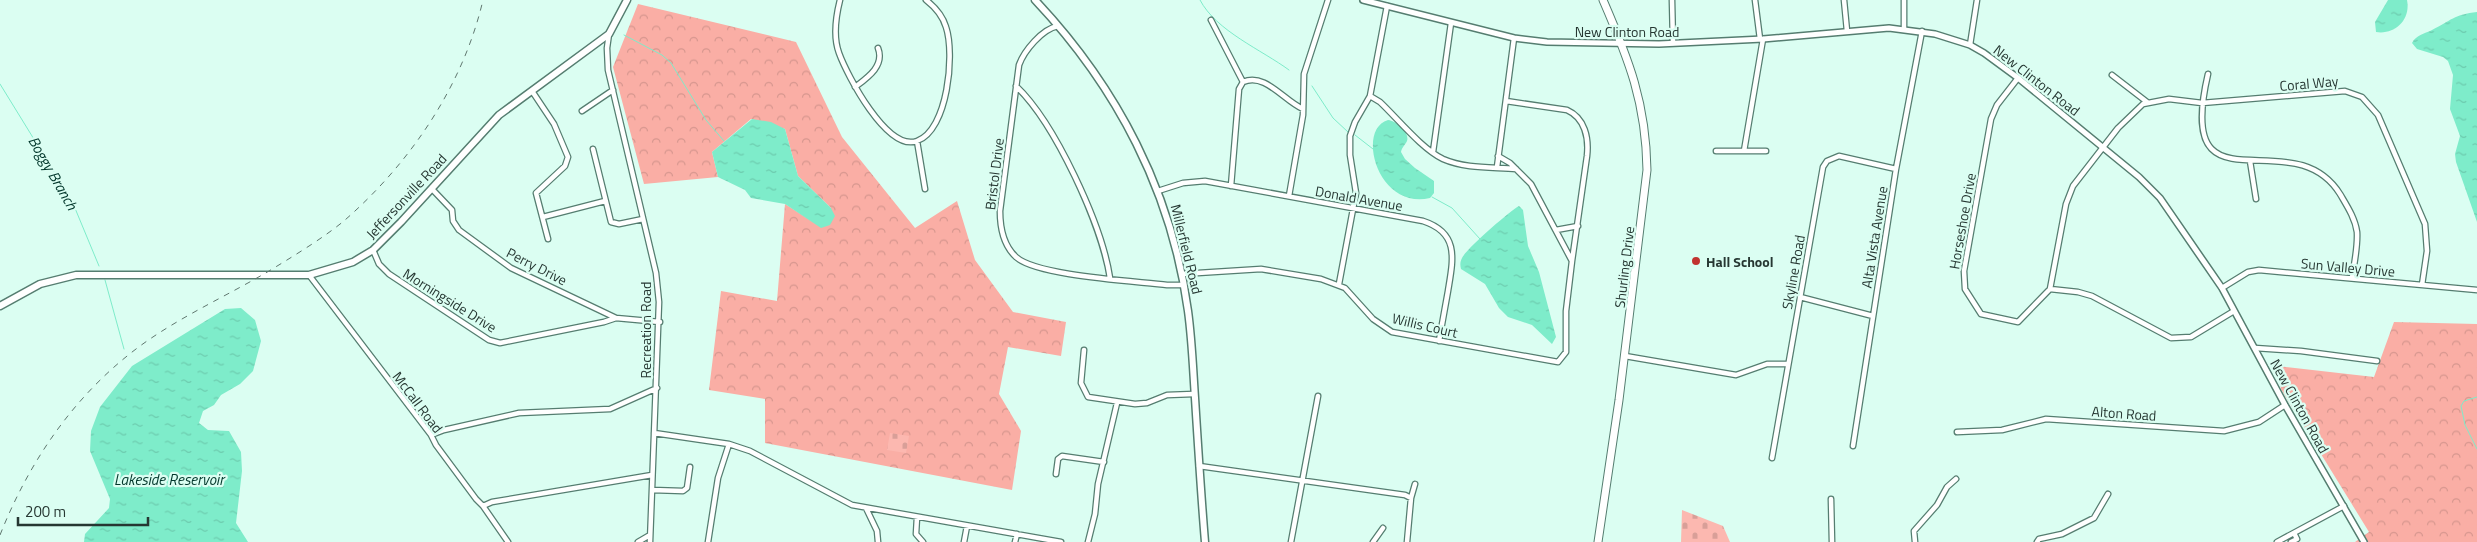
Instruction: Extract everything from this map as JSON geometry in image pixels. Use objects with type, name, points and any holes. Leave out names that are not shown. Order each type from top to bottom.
[{"type":"main road","name":"Jeffersonville Road","points":[[0,306],[40,284],[84,274],[309,275],[344,266],[372,250],[432,190],[484,130],[519,99],[609,34],[627,0]]},
{"type":"main road","name":"Millerfield Road","points":[[1035,0],[1059,25],[1096,74],[1119,109],[1158,190],[1182,274],[1191,336],[1205,542]]},
{"type":"main road","name":"Shurling Drive","points":[[1598,542],[1625,356],[1648,170],[1647,144],[1641,103],[1621,43],[1603,0]]},
{"type":"street","points":[[840,0],[836,36],[838,52],[855,87],[884,126],[894,136],[908,142],[916,141],[926,136],[938,122],[942,110],[950,51],[945,24],[926,0]]},
{"type":"street","points":[[1289,196],[1303,109],[1306,68],[1328,0]]},
{"type":"street","name":"New Clinton Road","points":[[1362,0],[1514,38],[1589,44],[1761,39],[1904,28],[1922,31],[1970,45],[1994,59],[2018,78],[2160,198],[2222,288],[2285,406],[2364,542]]},
{"type":"street","points":[[1672,0],[1673,43]]},
{"type":"street","points":[[1744,151],[1761,39],[1755,0]]},
{"type":"street","points":[[1844,0],[1847,31]]},
{"type":"street","points":[[1904,0],[1904,28]]},
{"type":"street","points":[[1970,45],[1977,0]]},
{"type":"street","points":[[1182,274],[1261,269],[1339,284],[1356,192],[1350,155],[1350,140],[1355,122],[1370,96],[1387,6]]},
{"type":"street","points":[[1211,20],[1243,82]]},
{"type":"street","points":[[1433,152],[1451,23]]},
{"type":"street","name":"Bristol Drive","points":[[1059,25],[1047,31],[1027,50],[1019,66],[1000,211],[1001,232],[1006,244],[1016,258],[1037,269],[1184,285]]},
{"type":"street","name":"Alta Vista Avenue","points":[[1853,446],[1896,169],[1922,31]]},
{"type":"street","name":"Recreation Road","points":[[609,34],[607,60],[656,273],[660,322],[650,542]]},
{"type":"street","points":[[1497,167],[1514,38]]},
{"type":"street","points":[[855,87],[875,70],[880,58],[878,48]]},
{"type":"street","points":[[2208,74],[2202,103],[2203,132],[2212,149],[2224,158],[2250,161],[2292,161],[2312,167],[2333,183],[2352,214],[2357,233],[2352,278]]},
{"type":"street","points":[[2112,75],[2148,102]]},
{"type":"street","name":"Horseshoe Drive","points":[[2018,78],[1997,106],[1991,119],[1966,260],[1965,289],[1981,314],[2018,322],[2050,290]]},
{"type":"street","points":[[1232,186],[1239,90],[1243,82],[1248,80],[1263,82],[1294,105],[1303,109]]},
{"type":"street","points":[[1016,86],[1040,116],[1067,159],[1098,232],[1110,278]]},
{"type":"street","points":[[582,111],[613,90]]},
{"type":"street","points":[[532,91],[554,124],[568,157],[565,166],[536,193],[548,239]]},
{"type":"street","name":"Coral Way","points":[[2103,148],[2128,116],[2148,102],[2169,99],[2202,103],[2345,91],[2362,97],[2378,115],[2425,224],[2427,251],[2422,285]]},
{"type":"street","points":[[1370,96],[1380,102],[1433,152],[1442,158],[1458,164],[1516,169]]},
{"type":"street","points":[[1506,101],[1567,110],[1575,114],[1586,133],[1588,149],[1572,262]]},
{"type":"street","points":[[916,141],[925,189]]},
{"type":"street","points":[[2103,148],[2076,181],[2068,197],[2050,290],[2078,292],[2092,296],[2171,338],[2191,337],[2234,311]]},
{"type":"street","points":[[593,150],[612,224],[643,219]]},
{"type":"street","points":[[1716,151],[1766,151]]},
{"type":"street","points":[[1498,156],[1516,169],[1531,184],[1572,262]]},
{"type":"street","name":"Skyline Road","points":[[1772,458],[1823,167],[1827,161],[1839,156],[1896,169]]},
{"type":"street","points":[[2250,161],[2256,199]]},
{"type":"street","name":"Donald Avenue","points":[[1158,190],[1189,182],[1232,186],[1423,221],[1436,226],[1447,237],[1452,248],[1453,260],[1439,341]]},
{"type":"street","name":"Perry Drive","points":[[432,190],[452,210],[453,221],[458,230],[511,268],[616,318],[660,322]]},
{"type":"street","points":[[543,217],[605,201]]},
{"type":"street","points":[[1556,230],[1578,226]]},
{"type":"street","name":"Morningside Drive","points":[[372,250],[379,264],[389,274],[489,340],[500,343],[616,318]]},
{"type":"street","name":"Willis Court","points":[[1339,284],[1350,292],[1373,319],[1387,330],[1551,362],[1560,361],[1566,352],[1566,311],[1572,262]]},
{"type":"street","name":"Sun Valley Drive","points":[[2222,288],[2248,272],[2259,270],[2477,290]]},
{"type":"street","name":"McCall Road","points":[[309,275],[431,435],[476,499],[484,506],[508,542]]},
{"type":"street","points":[[1800,297],[1873,316]]},
{"type":"street","points":[[2255,348],[2301,351],[2377,361]]},
{"type":"street","points":[[1084,350],[1081,378],[1084,392],[1092,398],[1117,403],[1142,404],[1167,395],[1194,394]]},
{"type":"street","points":[[1625,356],[1736,375],[1767,364],[1788,364]]},
{"type":"street","points":[[431,435],[444,430],[519,413],[610,409],[657,388]]},
{"type":"street","points":[[1291,542],[1318,396]]},
{"type":"street","points":[[1088,542],[1096,514],[1098,484],[1117,403]]},
{"type":"street","name":"Alton Road","points":[[1957,432],[2002,430],[2046,419],[2224,431],[2259,422],[2285,406]]},
{"type":"street","points":[[654,432],[728,444],[765,458],[842,501],[866,508],[1058,542]]},
{"type":"street","points":[[708,542],[721,465],[728,444]]},
{"type":"street","points":[[1056,474],[1058,459],[1062,456],[1104,462]]},
{"type":"street","points":[[1199,466],[1405,494],[1411,498]]},
{"type":"street","points":[[652,490],[683,492],[687,488],[690,467]]},
{"type":"street","points":[[484,506],[502,500],[652,475]]},
{"type":"street","points":[[1915,542],[1914,531],[1937,505],[1946,487],[1956,478]]},
{"type":"street","points":[[1407,542],[1411,498],[1415,484]]},
{"type":"street","points":[[2037,542],[2039,539],[2062,534],[2094,518],[2108,494]]},
{"type":"street","points":[[1831,499],[1832,542]]},
{"type":"street","points":[[2277,542],[2344,506]]},
{"type":"street","points":[[866,508],[877,531],[878,542]]},
{"type":"street","points":[[917,517],[916,534],[923,542]]},
{"type":"street","points":[[964,542],[967,526]]},
{"type":"street","points":[[1373,542],[1384,528]]},
{"type":"street","points":[[2291,542],[2296,539],[2294,533]]},
{"type":"street","points":[[1015,542],[1017,534]]},
{"type":"street","points":[[638,542],[650,535]]},
{"type":"green space","points":[[638,4],[796,42],[842,137],[915,228],[957,201],[975,260],[1013,312],[1066,322],[1061,356],[1008,347],[999,394],[1021,431],[1012,490],[765,443],[765,399],[709,390],[721,291],[777,301],[785,204],[821,227],[831,208],[798,176],[785,129],[751,119],[712,152],[718,177],[644,184],[613,67]]},
{"type":"green space","points":[[2394,322],[2477,324],[2477,542],[2355,542],[2369,532],[2281,389],[2278,366],[2374,377]]},
{"type":"green space","points":[[890,433],[909,436],[906,453],[887,450]]},
{"type":"green space","points":[[1682,510],[1723,526],[1730,542],[1681,542]]},
{"type":"water","points":[[2388,0],[2407,0],[2407,14],[2400,25],[2395,28],[2389,31],[2376,32],[2375,22]]},
{"type":"water","points":[[2477,12],[2477,222],[2456,162],[2455,154],[2460,136],[2450,109],[2453,75],[2448,61],[2443,57],[2417,49],[2412,43],[2418,36],[2453,18]]},
{"type":"water","points":[[752,119],[771,122],[785,129],[798,176],[831,208],[835,216],[830,225],[821,228],[785,204],[751,198],[745,190],[718,177],[712,152]]},
{"type":"water","points":[[1388,120],[1398,125],[1406,134],[1407,141],[1401,152],[1405,159],[1434,181],[1434,193],[1430,198],[1412,198],[1397,192],[1385,181],[1377,167],[1373,152],[1374,138],[1378,126]]},
{"type":"water","points":[[1519,206],[1523,210],[1528,246],[1539,272],[1556,337],[1552,344],[1532,325],[1508,317],[1499,308],[1485,284],[1461,269],[1460,265],[1465,253],[1471,247]]},
{"type":"water","name":"Lakeside Reservoir","points":[[241,308],[255,320],[261,341],[253,371],[240,384],[221,395],[214,405],[203,411],[199,423],[208,430],[229,431],[241,452],[242,471],[236,523],[248,542],[84,542],[85,534],[109,508],[110,499],[90,451],[91,431],[100,407],[132,366],[225,309]]},
{"type":"waterway","points":[[1200,0],[1207,11],[1228,30],[1289,70]]},
{"type":"waterway","points":[[624,35],[662,55],[671,63],[706,120],[724,141]]},
{"type":"waterway","name":"Boggy Branch","points":[[0,84],[72,201],[99,266]]},
{"type":"waterway","points":[[1312,86],[1333,118],[1348,132]]},
{"type":"waterway","points":[[1355,135],[1373,149]]},
{"type":"waterway","points":[[1432,197],[1452,208],[1480,239]]},
{"type":"waterway","name":"Boggy Branch","points":[[105,280],[124,349]]},
{"type":"waterway","points":[[2477,397],[2464,401],[2461,406],[2465,425],[2477,449]]},
{"type":"railway","points":[[0,535],[25,482],[55,433],[92,388],[113,368],[168,327],[308,247],[345,220],[391,174],[431,121],[448,92],[474,32],[483,0]]},
{"type":"place","name":"Hall School","points":[[1696,261]]}]
